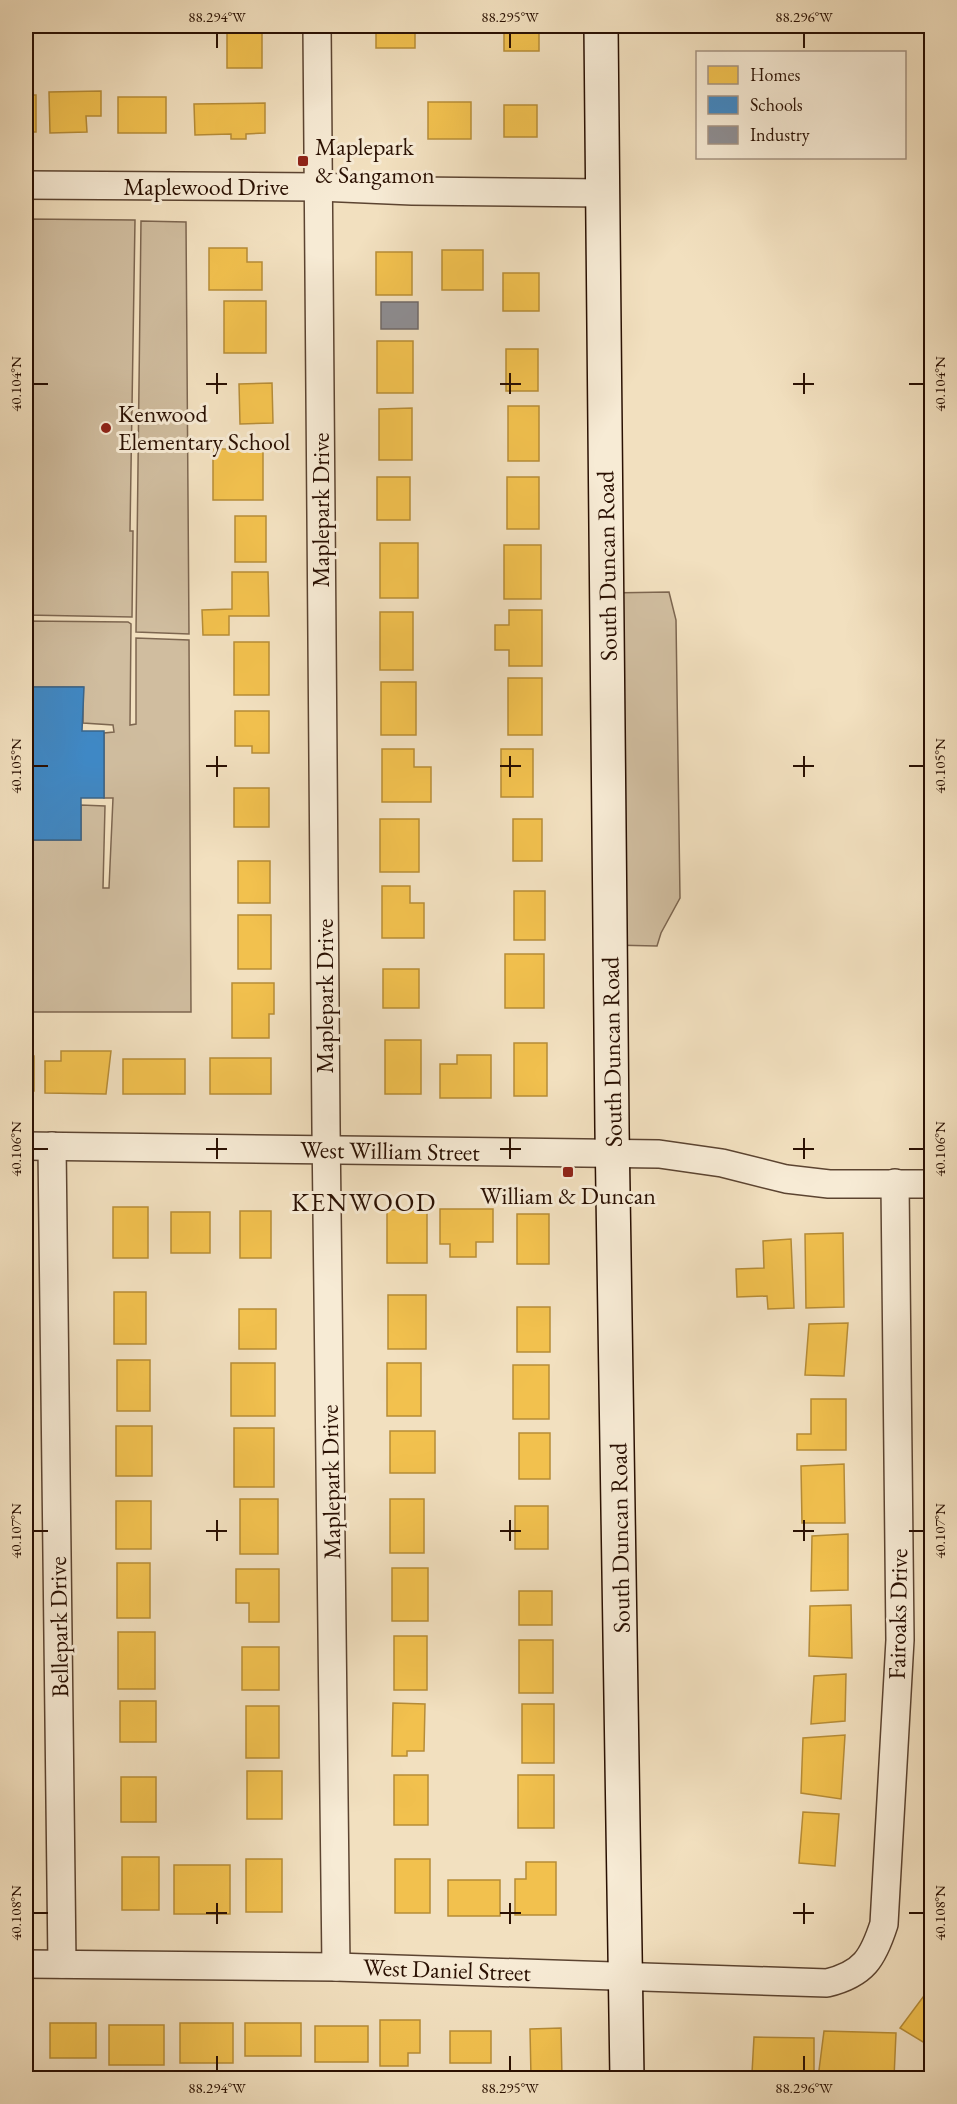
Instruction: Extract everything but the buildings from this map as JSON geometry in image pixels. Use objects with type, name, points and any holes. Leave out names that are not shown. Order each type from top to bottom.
[{"type":"main road","name":"South Duncan Road","points":[[601,26],[613,1154],[627,2079]]},
{"type":"street","name":"Maplepark Drive","points":[[317,26],[326,1150],[336,1967]]},
{"type":"street","name":"Maplewood Drive","points":[[26,185],[319,187],[412,191],[603,193]]},
{"type":"street","name":"West William Street","points":[[26,1146],[613,1154],[683,1157],[723,1163],[786,1179],[829,1184],[932,1184]]},
{"type":"street","name":"Bellepark Drive","points":[[52,1146],[62,1964]]},
{"type":"street","name":"Fairoaks Drive","points":[[864,1966],[876,1948],[884,1924],[900,1640],[895,1183]]},
{"type":"street","name":"West Daniel Street","points":[[26,1964],[336,1967],[827,1983],[846,1978],[864,1966]]},
{"type":"shaded area","points":[[26,219],[135,220],[130,531],[133,531],[132,617],[26,615]]},
{"type":"shaded area","points":[[141,221],[186,222],[189,634],[136,632]]},
{"type":"shaded area","points":[[669,592],[676,620],[680,898],[661,933],[657,946],[611,945],[607,593]]},
{"type":"shaded area","points":[[26,621],[128,622],[131,624],[130,725],[136,724],[136,638],[189,640],[191,1012],[26,1012],[26,840],[81,840],[81,805],[105,806],[103,888],[109,888],[113,798],[104,798],[104,733],[114,732],[113,725],[83,723],[83,687],[26,687]]},
{"type":"place","name":"Maplepark & Sangamon","points":[[303,161]]},
{"type":"place","name":"Kenwood Elementary School","points":[[106,428]]},
{"type":"place","name":"William & Duncan","points":[[568,1172]]},
{"type":"district","name":"KENWOOD","points":[[364,1202]]}]
